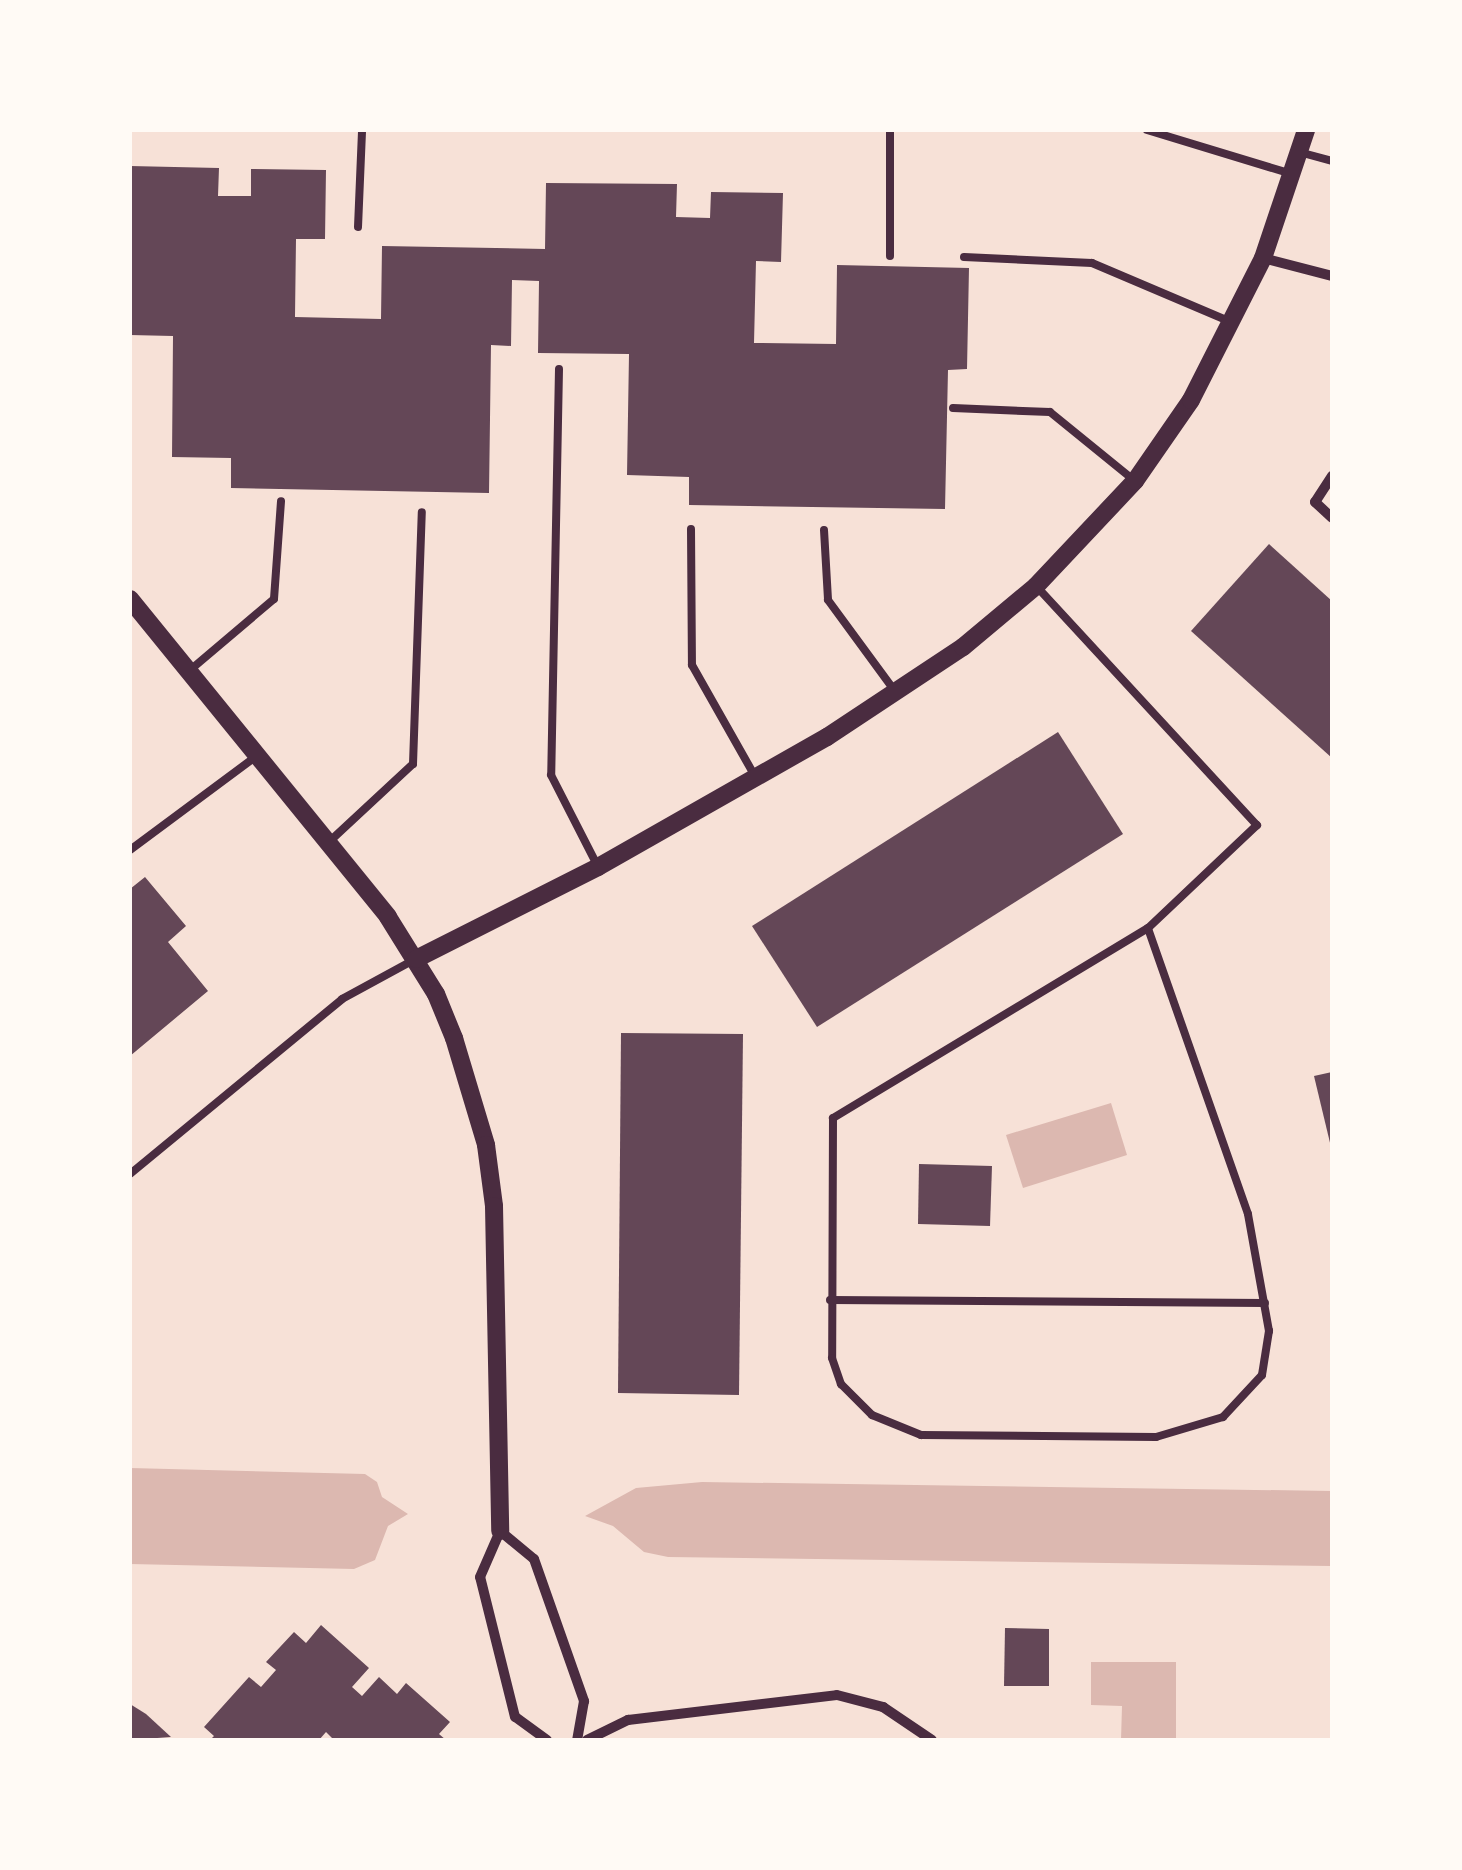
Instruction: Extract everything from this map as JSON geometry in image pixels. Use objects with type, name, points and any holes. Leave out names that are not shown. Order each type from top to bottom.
[{"type":"street","points":[[416,959],[598,868],[897,694],[1036,586],[1135,481],[1191,400],[1263,258],[1306,130]]},
{"type":"street","points":[[1263,258],[1332,276]]},
{"type":"street","points":[[1332,476],[1315,502],[1332,518]]},
{"type":"street","points":[[130,599],[330,841],[416,959],[454,1038],[486,1145],[499,1270],[500,1531],[480,1577],[514,1717],[547,1740]]},
{"type":"street","points":[[500,1531],[534,1559],[584,1701],[577,1740]]},
{"type":"street","points":[[588,1740],[628,1720],[825,1695],[872,1702],[932,1740]]},
{"type":"lane","points":[[358,227],[362,130]]},
{"type":"lane","points":[[890,130],[890,256]]},
{"type":"lane","points":[[1147,130],[1292,174]]},
{"type":"lane","points":[[1299,152],[1332,160]]},
{"type":"lane","points":[[964,256],[1092,263],[1230,322]]},
{"type":"lane","points":[[558,369],[550,774],[598,868]]},
{"type":"lane","points":[[953,408],[1050,412],[1135,481]]},
{"type":"lane","points":[[189,671],[274,599],[281,501]]},
{"type":"lane","points":[[330,841],[413,764],[422,512]]},
{"type":"lane","points":[[692,530],[692,666],[756,778]]},
{"type":"lane","points":[[824,530],[828,600],[897,694]]},
{"type":"lane","points":[[1036,586],[1257,826],[1148,928],[834,1118],[832,1358],[840,1384],[888,1424],[921,1435],[1144,1437],[1187,1431],[1239,1406],[1268,1362],[1265,1303],[1248,1214],[1148,928]]},
{"type":"lane","points":[[130,850],[258,755]]},
{"type":"lane","points":[[130,1174],[342,999],[416,959]]},
{"type":"lane","points":[[830,1300],[1265,1303]]},
{"type":"shaded area","points":[[1111,1103],[1127,1155],[1023,1188],[1006,1135]]},
{"type":"shaded area","points":[[130,1468],[365,1474],[377,1482],[382,1497],[408,1514],[388,1526],[375,1560],[354,1569],[130,1564]]},
{"type":"shaded area","points":[[702,1482],[1332,1491],[1332,1566],[668,1557],[644,1552],[613,1526],[585,1516],[636,1488]]},
{"type":"shaded area","points":[[1091,1662],[1176,1662],[1176,1740],[1121,1740],[1122,1706],[1091,1705]]},
{"type":"building","points":[[130,166],[219,168],[218,196],[251,196],[251,169],[326,170],[325,239],[296,239],[295,317],[381,319],[382,246],[545,249],[546,183],[677,184],[676,217],[710,218],[711,192],[783,193],[781,262],[756,261],[754,343],[836,344],[837,265],[969,268],[967,369],[948,370],[945,509],[689,505],[689,477],[627,475],[629,354],[538,353],[539,281],[512,280],[511,346],[491,345],[489,493],[231,488],[231,458],[172,457],[173,336],[130,335]]},
{"type":"building","points":[[1269,544],[1332,601],[1332,758],[1191,631]]},
{"type":"building","points":[[1058,732],[1123,834],[817,1027],[752,926]]},
{"type":"building","points":[[145,877],[186,926],[168,942],[208,991],[130,1056],[130,889]]},
{"type":"building","points":[[621,1033],[743,1034],[739,1395],[618,1393]]},
{"type":"building","points":[[1332,1072],[1332,1147],[1331,1147],[1314,1076]]},
{"type":"building","points":[[919,1164],[992,1166],[990,1226],[918,1224]]},
{"type":"building","points":[[321,1625],[369,1668],[352,1687],[362,1696],[379,1677],[397,1694],[406,1683],[450,1722],[439,1734],[446,1740],[334,1740],[326,1732],[319,1740],[210,1740],[214,1736],[204,1727],[249,1677],[261,1687],[276,1670],[266,1662],[294,1632],[306,1643]]},
{"type":"building","points":[[1005,1628],[1049,1629],[1049,1686],[1004,1686]]},
{"type":"building","points":[[130,1704],[146,1714],[171,1737],[130,1740]]}]
